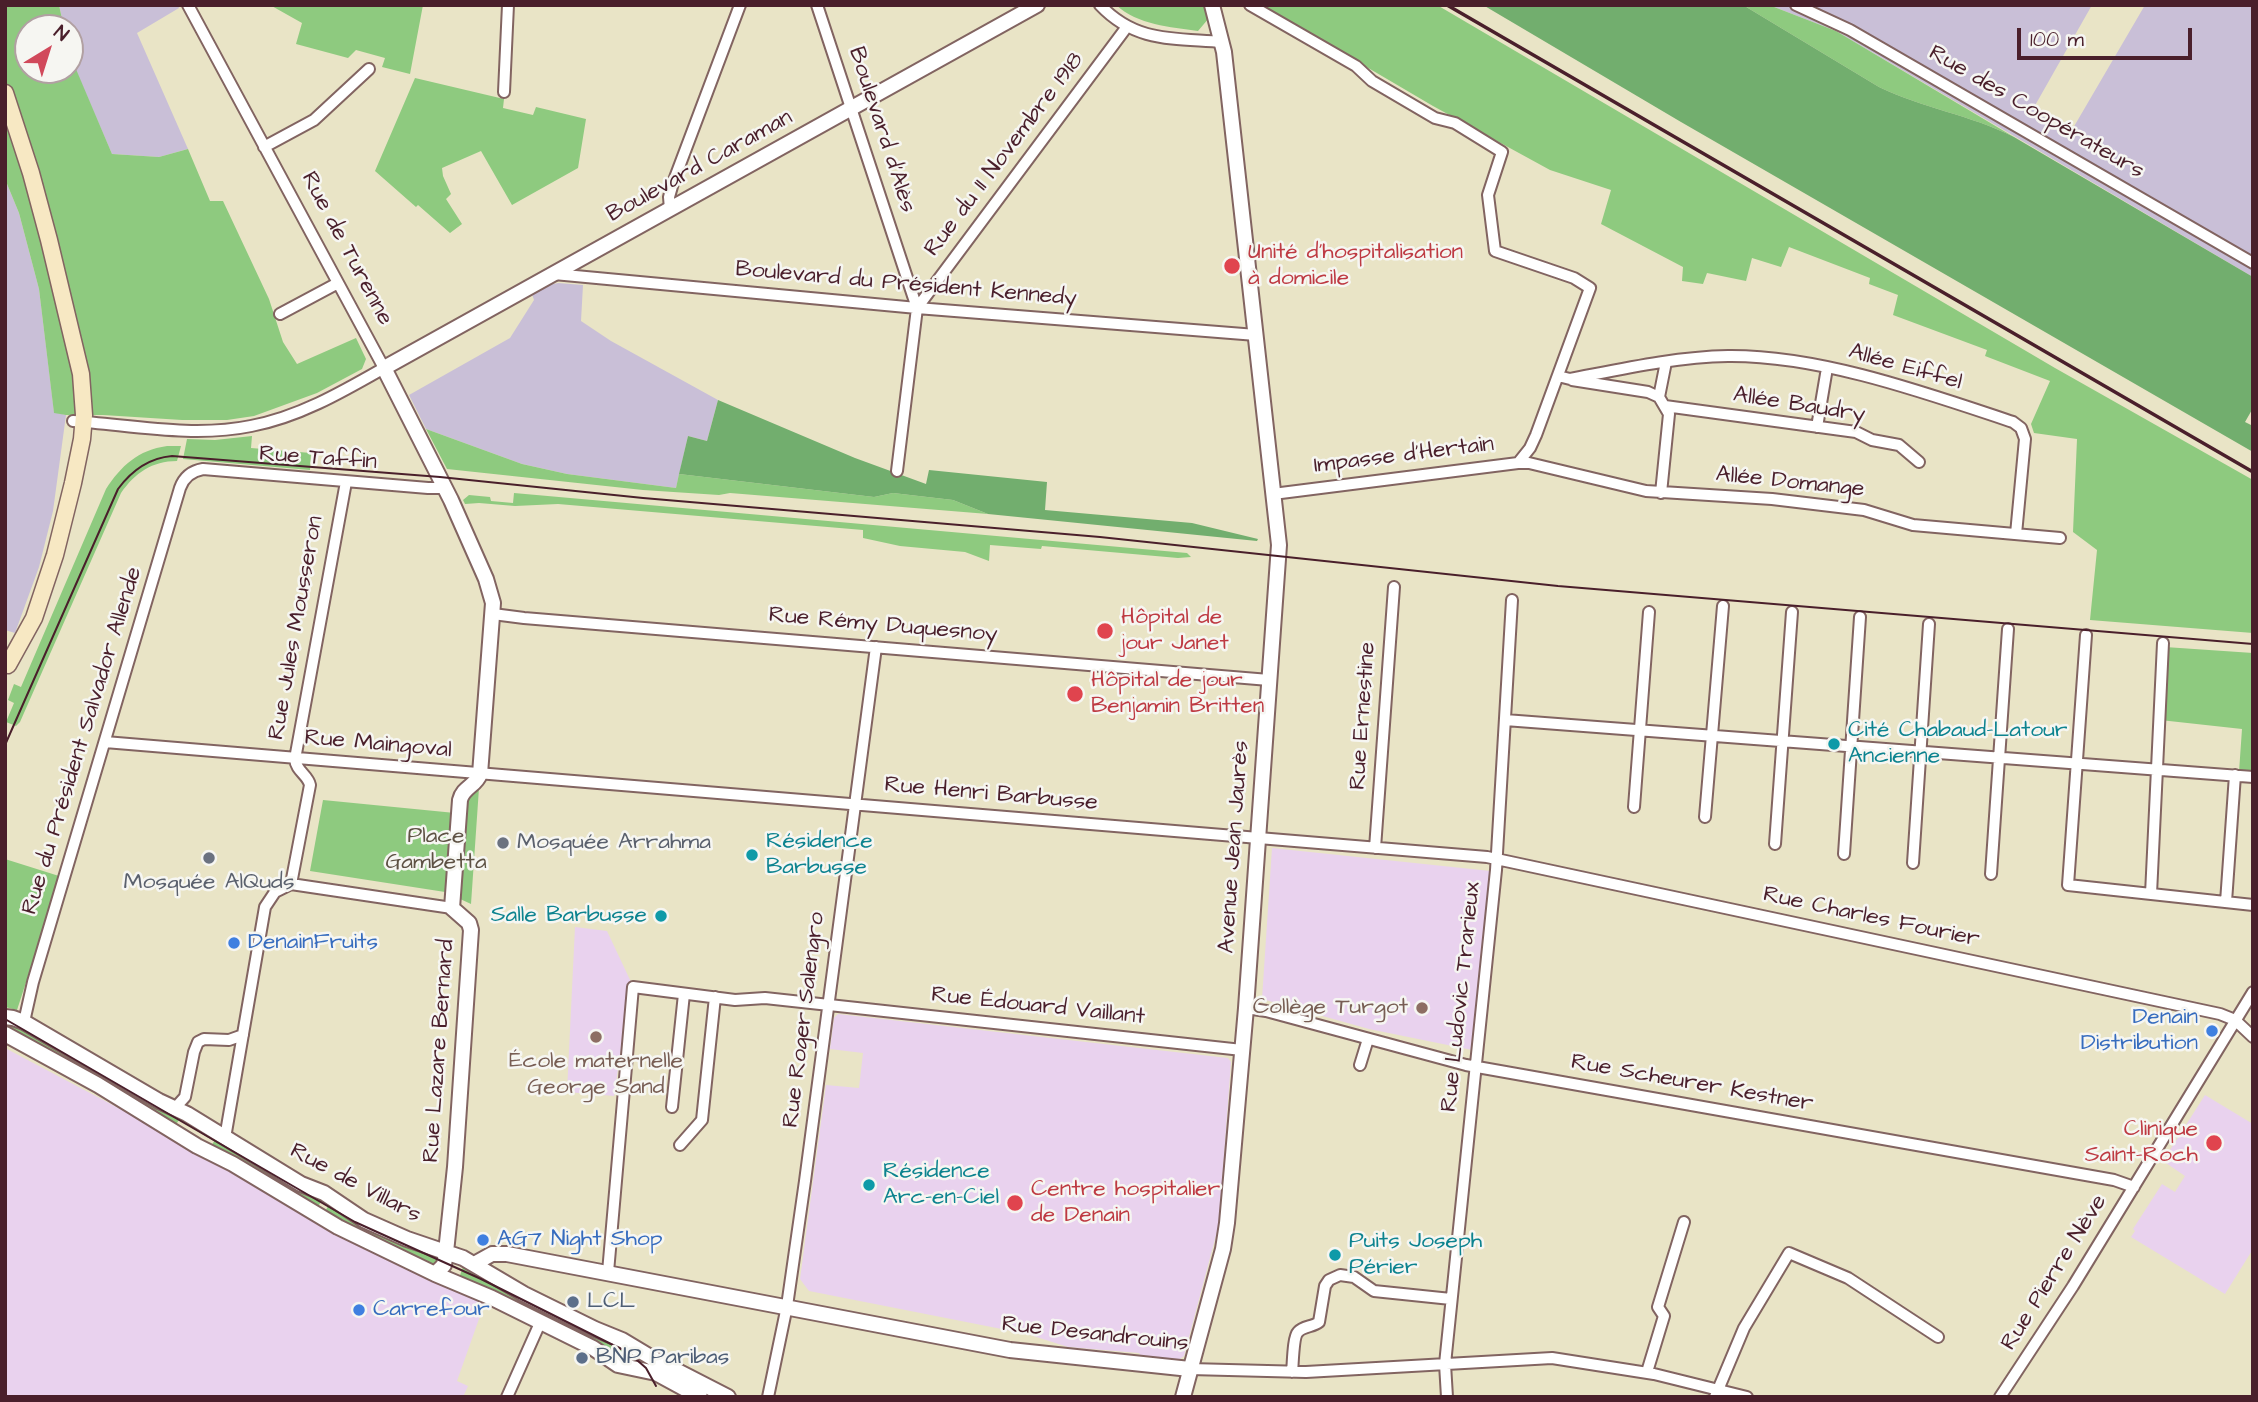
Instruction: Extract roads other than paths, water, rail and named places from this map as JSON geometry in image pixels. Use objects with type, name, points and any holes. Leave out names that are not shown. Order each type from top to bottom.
[{"type":"main road","points":[[5,93],[45,223],[66,319],[78,422],[69,503],[55,555],[34,618],[6,668]]},
{"type":"street","name":"Rue de Turenne","points":[[188,5],[446,488],[489,586],[493,614]]},
{"type":"street","points":[[504,92],[508,5]]},
{"type":"street","points":[[670,209],[669,197],[673,183],[740,5]]},
{"type":"street","name":"Boulevard d'Alès","points":[[817,5],[917,308]]},
{"type":"street","name":"Boulevard Caraman","points":[[384,368],[1037,5]]},
{"type":"street","points":[[1100,5],[1126,28],[1147,35],[1222,42]]},
{"type":"street","name":"Avenue Jean Jaurès","points":[[1183,1397],[1225,1239],[1246,1008],[1279,551],[1222,42],[1212,5]]},
{"type":"street","name":"Impasse d'Hertain","points":[[1250,5],[1356,66],[1367,78],[1435,118],[1455,123],[1502,152],[1488,195],[1495,251],[1574,278],[1590,288],[1533,442],[1518,463],[1273,494]]},
{"type":"street","name":"Rue des Coopérateurs","points":[[1796,5],[1850,30],[2253,263]]},
{"type":"street","name":"Rue du 11 Novembre 1918","points":[[917,308],[1126,28]]},
{"type":"street","points":[[264,147],[314,120],[369,69]]},
{"type":"street","name":"Boulevard du Président Kennedy","points":[[554,274],[917,308],[1256,335]]},
{"type":"street","points":[[280,314],[338,283]]},
{"type":"street","points":[[897,471],[917,308]]},
{"type":"street","name":"Allée Eiffel","points":[[1558,376],[1570,379],[1688,358],[1737,356],[1827,368],[1902,387],[2017,424],[2025,439],[2017,534]]},
{"type":"street","points":[[1661,493],[1670,418],[1662,401],[1666,362]]},
{"type":"street","points":[[78,422],[207,430],[250,427],[303,410],[384,368]]},
{"type":"street","points":[[1817,427],[1827,368]]},
{"type":"street","name":"Allée Baudry","points":[[1570,379],[1648,392],[1662,401],[1856,432],[1872,440],[1895,444],[1919,463]]},
{"type":"street","name":"Allée Domange","points":[[1518,463],[1530,463],[1637,490],[1772,499],[1864,510],[1913,525],[2060,538]]},
{"type":"street","name":"Rue Taffin","points":[[189,474],[202,469],[446,488]]},
{"type":"street","name":"Rue du Président Salvador Allende","points":[[24,1022],[33,982],[180,488],[189,474]]},
{"type":"street","name":"Rue Jules Mousseron","points":[[291,884],[310,785],[296,766],[295,759],[346,482]]},
{"type":"street","name":"Rue Ernestine","points":[[1375,848],[1394,587]]},
{"type":"street","name":"Rue Ludovic Trarieux","points":[[1447,1397],[1445,1364],[1451,1299],[1497,859],[1512,600]]},
{"type":"street","points":[[1704,817],[1723,606]]},
{"type":"street","points":[[1634,807],[1649,612]]},
{"type":"street","points":[[1775,844],[1792,612]]},
{"type":"street","points":[[480,774],[493,614]]},
{"type":"street","name":"Rue Rémy Duquesnoy","points":[[493,614],[1269,680]]},
{"type":"street","points":[[1844,854],[1860,617]]},
{"type":"street","points":[[1913,863],[1929,624]]},
{"type":"street","points":[[1991,873],[2008,629]]},
{"type":"street","points":[[2086,635],[2068,885],[2253,905]]},
{"type":"street","points":[[2151,894],[2163,643]]},
{"type":"street","name":"Rue Roger Salengro","points":[[768,1397],[787,1306],[876,647]]},
{"type":"street","points":[[1506,720],[2253,777]]},
{"type":"street","name":"Rue Maingoval","points":[[105,742],[480,774]]},
{"type":"street","name":"Rue Henri Barbusse","points":[[480,774],[1497,859]]},
{"type":"street","name":"Rue Lazare Bernard","points":[[435,1274],[444,1265],[455,1167],[471,930],[468,923],[452,908],[460,800],[463,791],[478,780],[480,774]]},
{"type":"street","points":[[2226,902],[2235,775]]},
{"type":"street","name":"Rue Charles Fourier","points":[[1497,859],[2208,1011],[2235,1020]]},
{"type":"street","points":[[225,1138],[265,907],[275,892],[291,884],[452,908]]},
{"type":"street","name":"Rue Édouard Vaillant","points":[[608,1272],[633,987],[740,1000],[765,998],[1242,1050]]},
{"type":"street","name":"Rue Pierre Nève","points":[[2000,1397],[2073,1286],[2253,992]]},
{"type":"street","points":[[672,1107],[684,993]]},
{"type":"street","points":[[680,1145],[702,1120],[715,997]]},
{"type":"street","name":"Rue Scheurer Kestner","points":[[1246,1008],[1476,1067],[2101,1177],[2134,1187]]},
{"type":"street","name":"Rue de Villars","points":[[5,1017],[24,1022],[301,1184],[329,1197],[364,1220],[407,1240],[474,1264],[524,1294],[622,1340],[728,1397]]},
{"type":"street","points":[[2235,1020],[2253,1037]]},
{"type":"street","name":"Rue de Villars","points":[[5,1034],[197,1146],[233,1164],[318,1216],[593,1348],[618,1365],[656,1373],[700,1397]]},
{"type":"street","points":[[175,1108],[185,1097],[198,1042],[204,1039],[229,1040],[243,1035]]},
{"type":"street","points":[[1360,1065],[1368,1039]]},
{"type":"street","points":[[1647,1372],[1664,1316],[1658,1307],[1684,1222]]},
{"type":"street","name":"Rue Desandrouins","points":[[474,1264],[492,1254],[502,1253],[1010,1350],[1191,1369],[1292,1372],[1552,1358],[1647,1372],[1717,1393],[1747,1397]]},
{"type":"street","points":[[1717,1393],[1744,1328],[1789,1253],[1848,1278],[1938,1338]]},
{"type":"street","points":[[1292,1372],[1296,1335],[1301,1329],[1313,1326],[1321,1320],[1325,1286],[1340,1275],[1359,1280],[1374,1291],[1451,1299]]},
{"type":"street","points":[[508,1397],[540,1323]]},
{"type":"tram line","points":[[5,745],[118,489],[142,466],[156,459],[172,456],[440,477],[643,498],[1100,537],[1558,586],[2253,644]]},
{"type":"tram line","points":[[5,1019],[355,1222],[481,1279],[629,1353],[646,1368],[656,1386]]},
{"type":"railway","points":[[1447,5],[2253,472]]},
{"type":"place","name":"Unité d'hospitalisation à domicile","points":[[1232,266]]},
{"type":"place","name":"Hôpital de jour Janet","points":[[1105,631]]},
{"type":"place","name":"Hôpital de jour Benjamin Britten","points":[[1075,694]]},
{"type":"place","name":"Cité Chabaud-Latour Ancienne","points":[[1834,744]]},
{"type":"place","name":"Mosquée Arrahma","points":[[503,843]]},
{"type":"place","name":"Résidence Barbusse","points":[[752,855]]},
{"type":"place","name":"Mosquée AlQuds","points":[[209,858]]},
{"type":"place","name":"Salle Barbusse","points":[[661,916]]},
{"type":"place","name":"DenainFruits","points":[[234,943]]},
{"type":"place","name":"Collège Turgot","points":[[1422,1008]]},
{"type":"place","name":"Denain Distribution","points":[[2212,1031]]},
{"type":"place","name":"École maternelle George Sand","points":[[596,1037]]},
{"type":"place","name":"Clinique Saint-Roch","points":[[2214,1143]]},
{"type":"place","name":"Résidence Arc-en-Ciel","points":[[869,1185]]},
{"type":"place","name":"Centre hospitalier de Denain","points":[[1015,1203]]},
{"type":"place","name":"AG7 Night Shop","points":[[483,1240]]},
{"type":"place","name":"Puits Joseph Périer","points":[[1335,1255]]},
{"type":"place","name":"LCL","points":[[573,1302]]},
{"type":"place","name":"Carrefour","points":[[359,1310]]},
{"type":"place","name":"BNP Paribas","points":[[582,1358]]},
{"type":"park label","name":"Place Gambetta","points":[[436,850]]}]
